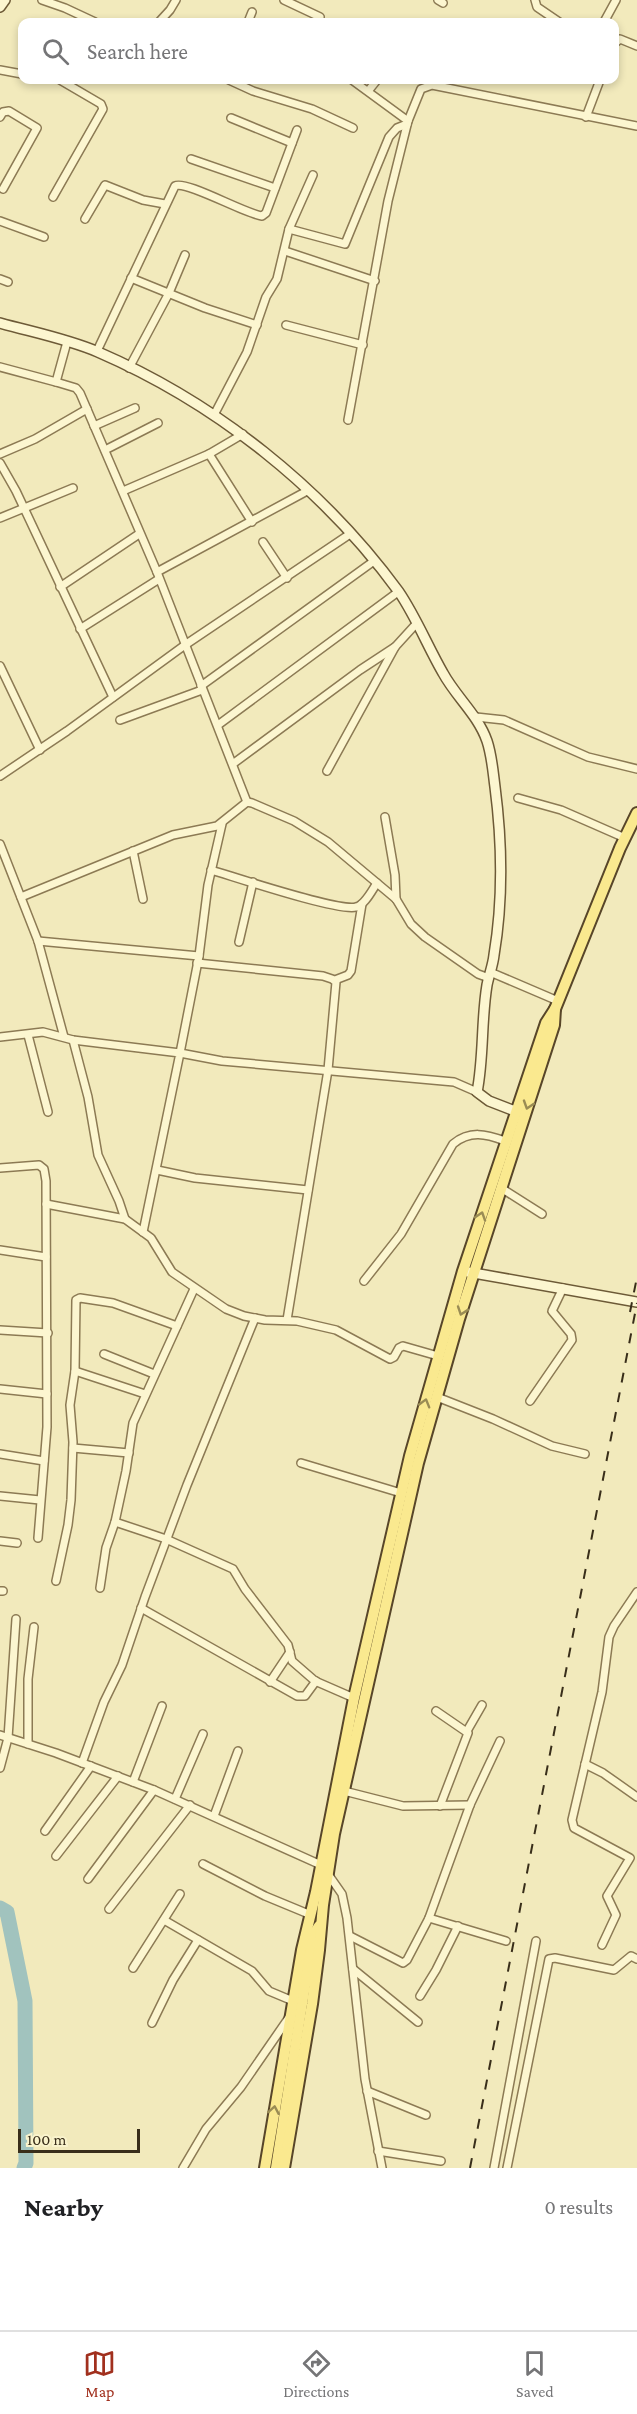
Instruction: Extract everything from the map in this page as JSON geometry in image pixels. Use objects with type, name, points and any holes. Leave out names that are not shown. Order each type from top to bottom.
[{"type":"main road","points":[[284,2168],[312,2004],[321,1924],[324,1870],[354,1698],[401,1493],[463,1271],[515,1111],[546,1023],[556,1005],[637,813]]},
{"type":"main road","points":[[265,2168],[293,2001],[310,1919],[344,1791],[415,1473],[501,1188],[554,1025],[556,1005]]},
{"type":"main road","points":[[276,2168],[313,1935],[310,1919]]},
{"type":"main road","points":[[313,1935],[321,1924]]},
{"type":"street","points":[[0,7],[5,0]]},
{"type":"street","points":[[42,0],[86,18]]},
{"type":"street","points":[[163,18],[176,0]]},
{"type":"street","points":[[284,0],[320,17]]},
{"type":"street","points":[[535,0],[537,7],[553,18]]},
{"type":"street","points":[[606,18],[616,0]]},
{"type":"street","points":[[250,18],[252,12]]},
{"type":"street","points":[[619,40],[637,46]]},
{"type":"street","points":[[0,70],[18,73]]},
{"type":"street","points":[[53,197],[103,110],[100,104],[67,84]]},
{"type":"street","points":[[238,84],[312,109],[353,128]]},
{"type":"street","points":[[359,84],[408,122]]},
{"type":"street","points":[[369,90],[374,84]]},
{"type":"street","points":[[586,117],[598,84]]},
{"type":"street","points":[[348,420],[388,201],[408,122],[419,92],[428,85],[637,126]]},
{"type":"street","points":[[0,117],[3,112],[9,111],[37,128],[3,189]]},
{"type":"street","points":[[231,118],[292,143]]},
{"type":"street","points":[[289,229],[345,244],[389,137],[397,128],[408,122]]},
{"type":"street","points":[[97,351],[175,186],[181,184],[224,204],[262,216],[297,130]]},
{"type":"street","points":[[191,159],[275,188]]},
{"type":"street","points":[[214,415],[242,365],[266,297],[278,279],[289,229],[313,175]]},
{"type":"street","points":[[86,219],[105,186],[142,200],[165,204]]},
{"type":"street","points":[[0,221],[44,237]]},
{"type":"street","points":[[285,251],[375,281]]},
{"type":"street","points":[[129,368],[169,294],[185,255]]},
{"type":"street","points":[[131,278],[205,309],[257,325]]},
{"type":"street","points":[[0,323],[97,351],[189,398],[243,434],[308,491],[374,561],[398,592],[443,675],[476,717],[491,756],[500,823],[500,876],[494,955],[489,975],[481,1043],[482,1070],[477,1092]]},
{"type":"street","points":[[286,325],[363,345]]},
{"type":"street","points":[[56,382],[67,342]]},
{"type":"street","points":[[0,367],[79,390],[123,490],[248,802],[312,831],[396,899],[411,924],[425,937],[478,974],[489,975],[556,1005]]},
{"type":"street","points":[[94,426],[135,408]]},
{"type":"street","points":[[0,454],[35,439],[87,409]]},
{"type":"street","points":[[105,450],[158,423]]},
{"type":"street","points":[[123,490],[209,454],[243,434]]},
{"type":"street","points":[[209,454],[252,522]]},
{"type":"street","points":[[0,463],[113,697]]},
{"type":"street","points":[[0,518],[73,488]]},
{"type":"street","points":[[80,629],[158,576],[308,491]]},
{"type":"street","points":[[60,587],[140,534]]},
{"type":"street","points":[[0,776],[40,750],[185,645],[350,534]]},
{"type":"street","points":[[263,542],[287,578]]},
{"type":"street","points":[[120,720],[202,688],[374,561]]},
{"type":"street","points":[[218,725],[398,592]]},
{"type":"street","points":[[327,771],[396,647],[416,624]]},
{"type":"street","points":[[234,763],[360,670],[396,647]]},
{"type":"street","points":[[0,666],[26,725],[40,750]]},
{"type":"street","points":[[476,717],[504,720],[588,757],[637,769]]},
{"type":"street","points":[[518,798],[561,810],[625,838]]},
{"type":"street","points":[[21,897],[178,833],[222,824],[248,802]]},
{"type":"street","points":[[384,817],[396,874],[396,899]]},
{"type":"street","points":[[143,1232],[180,1053],[198,959],[211,870],[222,824]]},
{"type":"street","points":[[0,844],[38,941],[64,1037]]},
{"type":"street","points":[[132,851],[143,898]]},
{"type":"street","points":[[211,870],[328,903],[351,907],[362,904]]},
{"type":"street","points":[[239,942],[253,882]]},
{"type":"street","points":[[38,941],[198,959],[323,976],[334,980],[348,975],[351,971],[362,904],[377,883]]},
{"type":"street","points":[[287,1320],[328,1070],[334,980]]},
{"type":"street","points":[[0,1037],[43,1032],[73,1040],[222,1060],[454,1082],[477,1092],[489,1101],[515,1111]]},
{"type":"street","points":[[28,1035],[48,1112]]},
{"type":"street","points":[[73,1040],[88,1096],[98,1155],[119,1201],[124,1219]]},
{"type":"street","points":[[364,1281],[402,1234],[453,1144],[478,1133],[505,1141]]},
{"type":"street","points":[[0,1168],[39,1165],[44,1169],[48,1333],[47,1427],[38,1538]]},
{"type":"street","points":[[157,1170],[195,1178],[308,1190]]},
{"type":"street","points":[[501,1188],[542,1214]]},
{"type":"street","points":[[46,1204],[124,1219],[151,1238],[172,1272],[226,1309],[255,1318],[287,1320],[336,1330],[390,1359],[400,1347],[404,1346],[438,1356]]},
{"type":"street","points":[[0,1250],[46,1257]]},
{"type":"street","points":[[463,1271],[637,1302]]},
{"type":"street","points":[[530,1401],[572,1340],[571,1334],[552,1311],[563,1288]]},
{"type":"street","points":[[100,1588],[106,1548],[115,1522],[129,1454],[131,1431],[154,1374],[194,1289]]},
{"type":"street","points":[[56,1581],[71,1510],[73,1448],[70,1405],[75,1371],[77,1298],[113,1303],[177,1326]]},
{"type":"street","points":[[82,1763],[104,1702],[122,1665],[166,1539],[255,1318]]},
{"type":"street","points":[[0,1330],[48,1333]]},
{"type":"street","points":[[104,1354],[154,1374]]},
{"type":"street","points":[[75,1371],[146,1394]]},
{"type":"street","points":[[0,1389],[47,1394]]},
{"type":"street","points":[[437,1397],[552,1446],[585,1454]]},
{"type":"street","points":[[73,1448],[129,1454]]},
{"type":"street","points":[[0,1454],[44,1461]]},
{"type":"street","points":[[301,1463],[401,1493]]},
{"type":"street","points":[[0,1496],[40,1500]]},
{"type":"street","points":[[115,1522],[166,1539],[233,1569],[286,1641],[292,1661],[316,1682],[354,1698]]},
{"type":"street","points":[[0,1541],[17,1543]]},
{"type":"street","points":[[602,1945],[616,1915],[615,1910],[606,1899],[607,1896],[631,1859],[572,1825],[602,1692],[609,1637],[637,1592]]},
{"type":"street","points":[[141,1608],[191,1634],[270,1682],[302,1697],[316,1682]]},
{"type":"street","points":[[0,1768],[8,1738],[16,1619]]},
{"type":"street","points":[[28,1744],[28,1679],[34,1627]]},
{"type":"street","points":[[270,1682],[290,1652]]},
{"type":"street","points":[[440,1806],[467,1731],[482,1705]]},
{"type":"street","points":[[133,1782],[162,1706]]},
{"type":"street","points":[[436,1711],[467,1731]]},
{"type":"street","points":[[175,1799],[203,1734]]},
{"type":"street","points":[[0,1735],[154,1790],[214,1816],[324,1870],[342,1894],[350,1936],[367,2091],[382,2168]]},
{"type":"street","points":[[350,1936],[405,1962],[429,1917],[470,1805],[500,1741]]},
{"type":"street","points":[[214,1816],[238,1751]]},
{"type":"street","points":[[585,1764],[603,1773],[637,1797]]},
{"type":"street","points":[[45,1831],[91,1766]]},
{"type":"street","points":[[56,1856],[118,1776]]},
{"type":"street","points":[[88,1879],[154,1790]]},
{"type":"street","points":[[344,1791],[403,1806],[470,1805]]},
{"type":"street","points":[[109,1908],[190,1805]]},
{"type":"street","points":[[204,1864],[310,1919]]},
{"type":"street","points":[[133,1968],[180,1894]]},
{"type":"street","points":[[429,1917],[506,1941]]},
{"type":"street","points":[[164,1920],[252,1971],[269,1991],[293,2001]]},
{"type":"street","points":[[420,1996],[458,1926]]},
{"type":"street","points":[[152,2023],[173,1980],[198,1940]]},
{"type":"street","points":[[494,2168],[536,1941]]},
{"type":"street","points":[[507,2168],[549,1959],[614,1970],[631,1956],[637,1959]]},
{"type":"street","points":[[353,1969],[418,2022]]},
{"type":"street","points":[[183,2168],[206,2129],[241,2087],[291,2015]]},
{"type":"street","points":[[367,2091],[426,2115]]},
{"type":"street","points":[[378,2151],[441,2160]]},
{"type":"waterway","points":[[0,1908],[7,1912],[25,2001],[26,2163],[24,2168]]},
{"type":"railway","points":[[630,1312],[637,1277]]},
{"type":"railway","points":[[470,2168],[637,1303]]}]
